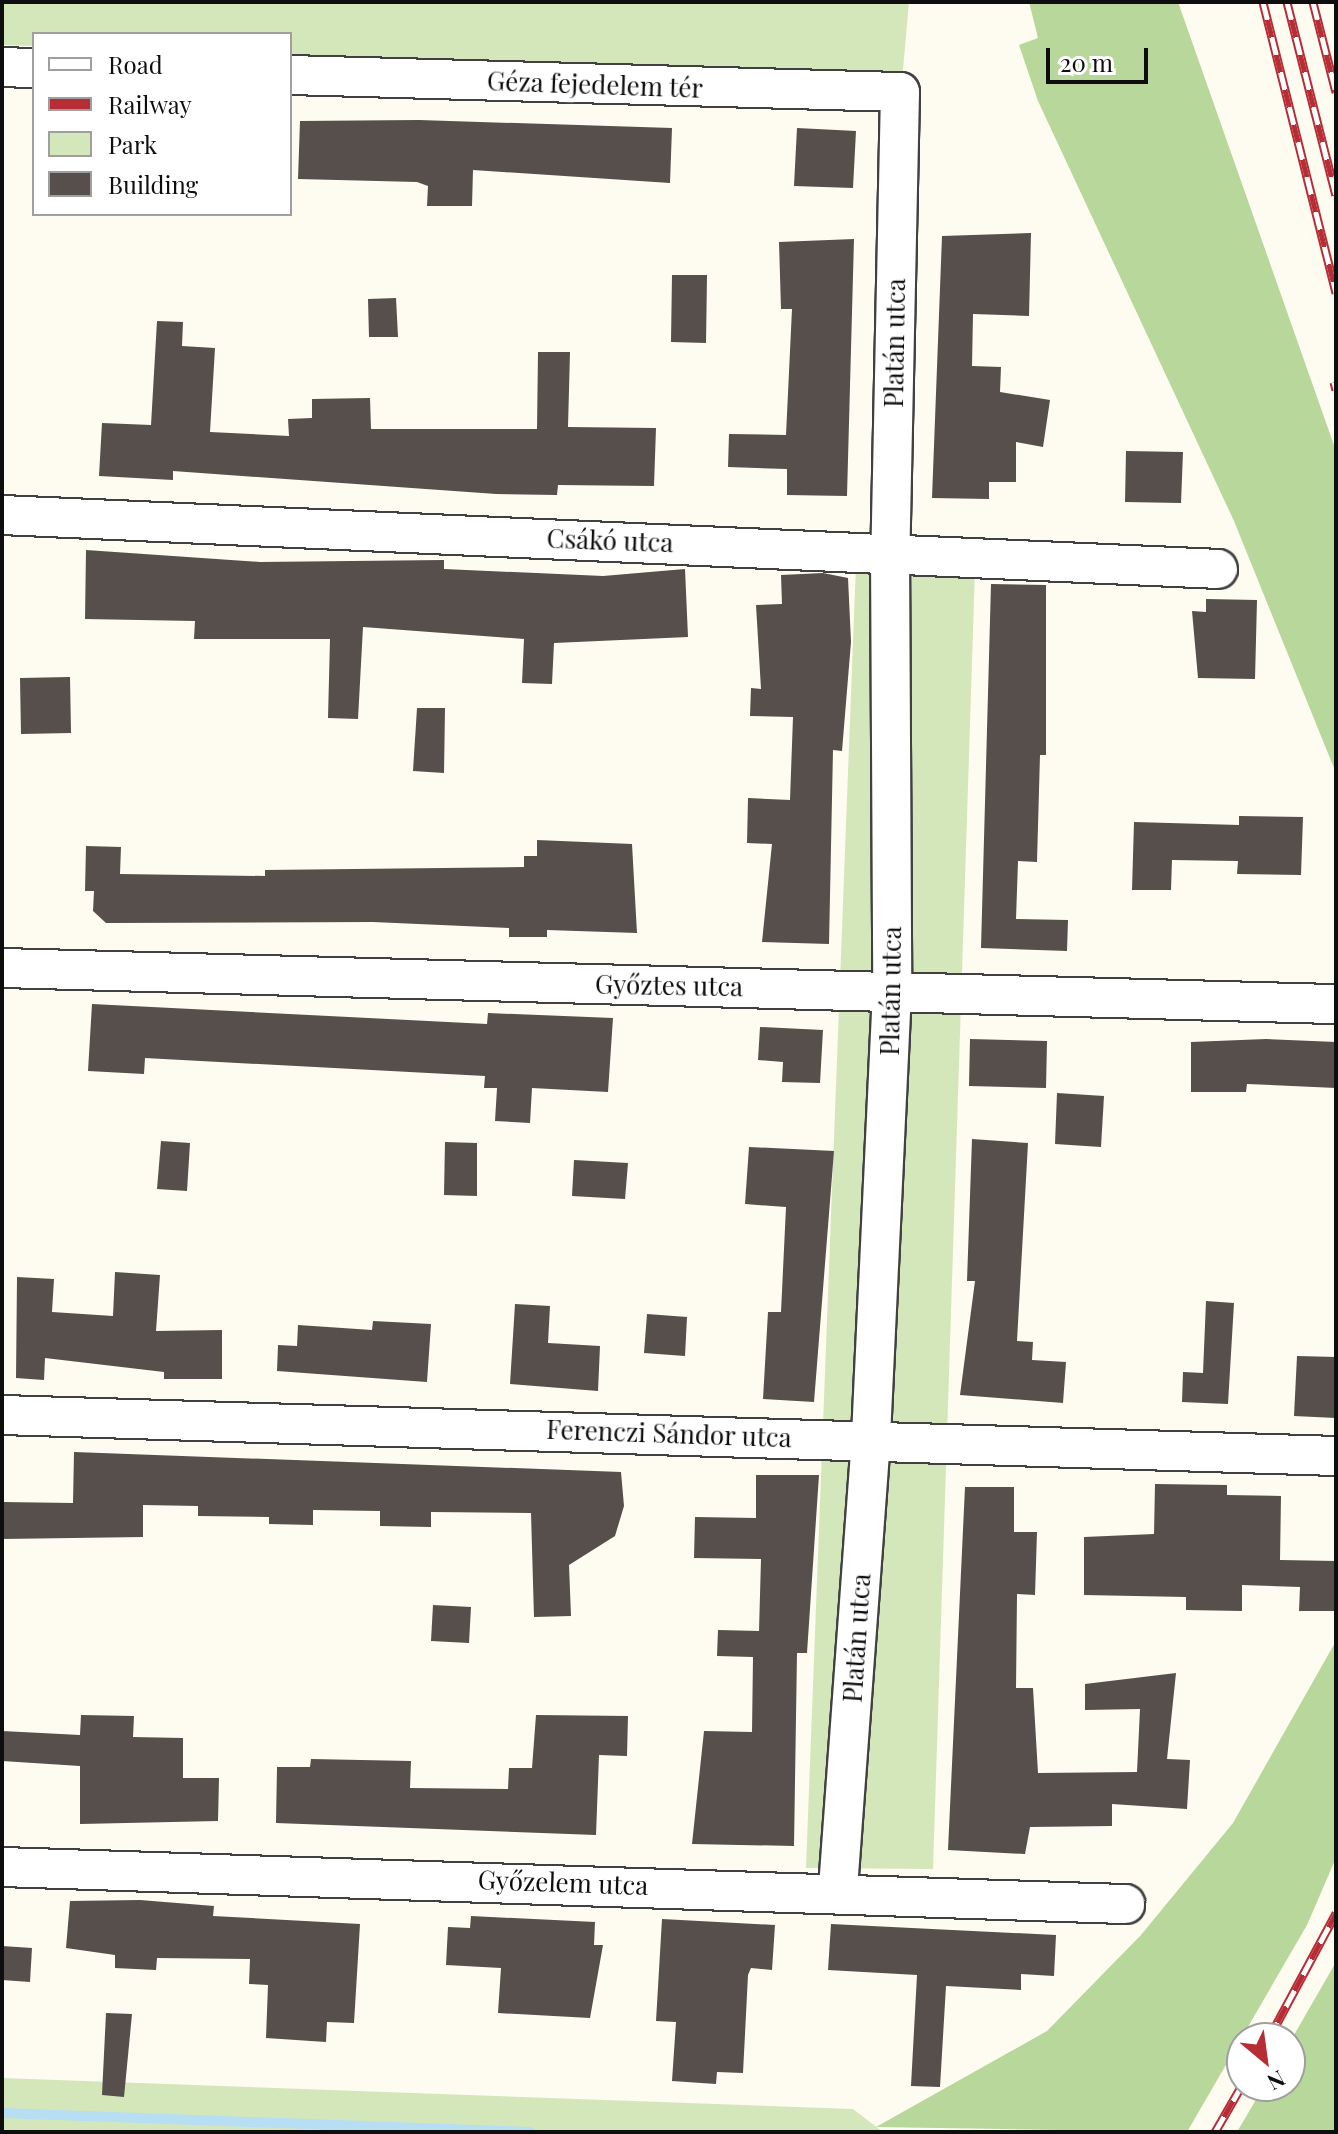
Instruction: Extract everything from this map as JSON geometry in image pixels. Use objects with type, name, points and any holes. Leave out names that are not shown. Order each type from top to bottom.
[{"type":"street","points":[[2,67],[32,68]]},
{"type":"street","name":"Géza fejedelem tér","points":[[292,75],[900,92]]},
{"type":"street","name":"Platán utca","points":[[838,1889],[871,1439],[892,991],[890,551],[900,92]]},
{"type":"street","name":"Csákó utca","points":[[2,515],[890,551],[1218,569]]},
{"type":"street","name":"Győztes utca","points":[[2,968],[1336,1004]]},
{"type":"street","name":"Ferenczi Sándor utca","points":[[2,1415],[871,1439],[1336,1456]]},
{"type":"street","name":"Győzelem utca","points":[[2,1867],[838,1889],[1125,1904]]},
{"type":"green space","points":[[2,2],[909,2],[902,81],[292,56],[292,32],[32,32],[32,46],[2,45]]},
{"type":"green space","points":[[1029,2],[1178,2],[1336,451],[1336,773],[1234,521],[1038,101],[1019,45],[1038,38]]},
{"type":"green space","points":[[856,564],[975,569],[933,1869],[806,1868]]},
{"type":"green space","points":[[1336,1641],[1336,1858],[1307,1925],[1251,2022],[1226,2022],[1226,2065],[1187,2132],[876,2127],[1047,2031],[1141,1935],[1233,1823]]},
{"type":"green space","points":[[1336,1962],[1336,2132],[1237,2132],[1255,2102],[1306,2102],[1306,2022],[1302,2022]]},
{"type":"green space","points":[[2,2078],[853,2109],[883,2132],[2,2132]]},
{"type":"building","points":[[419,120],[672,128],[670,183],[473,170],[472,206],[427,206],[428,186],[417,182],[298,179],[300,121]]},
{"type":"building","points":[[797,128],[856,131],[853,188],[794,186]]},
{"type":"building","points":[[1031,233],[1029,316],[973,314],[972,366],[1001,367],[1000,392],[1050,400],[1043,447],[1016,442],[1016,482],[989,482],[989,499],[932,498],[942,236]]},
{"type":"building","points":[[854,239],[847,496],[787,495],[787,469],[728,467],[729,434],[786,435],[792,309],[781,309],[779,242]]},
{"type":"building","points":[[672,275],[707,275],[706,343],[671,342]]},
{"type":"building","points":[[396,298],[398,337],[369,337],[368,299]]},
{"type":"building","points":[[157,321],[183,322],[182,346],[215,348],[210,432],[289,436],[288,419],[312,418],[312,399],[370,398],[371,429],[537,429],[538,352],[570,352],[568,427],[656,428],[654,486],[558,485],[557,495],[496,494],[173,471],[173,480],[99,476],[102,423],[151,425]]},
{"type":"building","points":[[1126,451],[1183,452],[1181,503],[1125,502]]},
{"type":"building","points":[[86,550],[260,562],[444,560],[444,569],[603,576],[685,569],[688,637],[554,643],[552,684],[522,683],[524,639],[363,627],[358,719],[328,718],[330,639],[194,639],[195,621],[85,619]]},
{"type":"building","points":[[823,573],[848,578],[851,642],[842,751],[833,750],[829,944],[762,942],[772,844],[747,843],[748,798],[790,800],[793,717],[750,716],[751,688],[761,689],[756,605],[782,604],[781,575]]},
{"type":"building","points":[[991,584],[1046,585],[1046,755],[1040,755],[1037,862],[1018,861],[1016,919],[1068,920],[1067,951],[981,948]]},
{"type":"building","points":[[1206,599],[1257,600],[1255,679],[1198,678],[1192,611],[1206,612]]},
{"type":"building","points":[[70,677],[71,733],[21,734],[20,678]]},
{"type":"building","points":[[417,708],[445,708],[444,773],[413,771]]},
{"type":"building","points":[[1239,816],[1303,817],[1301,875],[1237,874],[1238,861],[1172,860],[1171,890],[1132,890],[1134,822],[1239,825]]},
{"type":"building","points":[[537,840],[632,844],[637,933],[547,930],[547,937],[509,937],[509,928],[373,922],[106,923],[93,911],[94,891],[85,891],[86,846],[121,847],[120,874],[265,876],[265,870],[524,867],[524,856],[537,856]]},
{"type":"building","points":[[92,1004],[487,1024],[488,1013],[613,1018],[608,1092],[532,1088],[530,1123],[495,1121],[497,1088],[484,1088],[485,1076],[145,1058],[144,1074],[88,1071]]},
{"type":"building","points":[[760,1027],[823,1030],[820,1083],[782,1082],[783,1062],[758,1060]]},
{"type":"building","points":[[970,1039],[1047,1041],[1046,1088],[969,1086]]},
{"type":"building","points":[[1266,1039],[1336,1042],[1336,1088],[1247,1084],[1246,1092],[1191,1092],[1191,1042]]},
{"type":"building","points":[[1057,1093],[1104,1096],[1101,1147],[1055,1144]]},
{"type":"building","points":[[972,1139],[1028,1143],[1017,1341],[1033,1342],[1032,1360],[1066,1362],[1063,1403],[960,1395],[975,1281],[967,1281]]},
{"type":"building","points":[[161,1141],[190,1143],[187,1191],[157,1189]]},
{"type":"building","points":[[445,1142],[477,1143],[477,1196],[444,1195]]},
{"type":"building","points":[[749,1147],[834,1151],[814,1402],[763,1399],[768,1312],[781,1312],[786,1207],[745,1204]]},
{"type":"building","points":[[574,1160],[628,1163],[625,1199],[572,1196]]},
{"type":"building","points":[[115,1272],[160,1275],[156,1331],[222,1330],[222,1379],[164,1379],[164,1372],[45,1358],[44,1380],[16,1378],[17,1277],[54,1279],[52,1312],[113,1316]]},
{"type":"building","points":[[1206,1301],[1234,1303],[1228,1404],[1182,1402],[1183,1372],[1203,1373]]},
{"type":"building","points":[[515,1304],[550,1306],[548,1343],[600,1346],[598,1391],[510,1384]]},
{"type":"building","points":[[647,1314],[687,1317],[685,1356],[644,1353]]},
{"type":"building","points":[[373,1321],[431,1324],[427,1382],[277,1371],[278,1345],[297,1346],[298,1325],[372,1330]]},
{"type":"building","points":[[1297,1356],[1336,1357],[1336,1418],[1294,1416]]},
{"type":"building","points":[[74,1452],[621,1472],[624,1506],[615,1536],[569,1565],[571,1616],[534,1617],[531,1513],[431,1512],[431,1527],[380,1526],[380,1511],[313,1510],[313,1525],[269,1524],[269,1517],[198,1516],[198,1506],[143,1505],[143,1537],[2,1539],[2,1502],[73,1503]]},
{"type":"building","points":[[756,1475],[819,1475],[807,1653],[797,1653],[794,1846],[692,1844],[704,1731],[752,1732],[753,1657],[717,1656],[718,1630],[759,1631],[761,1559],[694,1558],[695,1517],[756,1518]]},
{"type":"building","points":[[1155,1484],[1227,1485],[1227,1495],[1281,1496],[1280,1560],[1336,1561],[1336,1611],[1299,1611],[1300,1587],[1242,1585],[1242,1611],[1186,1610],[1186,1597],[1084,1595],[1084,1537],[1154,1534]]},
{"type":"building","points":[[965,1487],[1014,1487],[1014,1532],[1037,1532],[1035,1595],[1017,1594],[1016,1688],[1033,1688],[1038,1773],[1137,1772],[1140,1709],[1085,1710],[1085,1684],[1176,1673],[1167,1759],[1190,1760],[1187,1809],[1112,1804],[1112,1826],[1030,1827],[1025,1854],[948,1850]]},
{"type":"building","points":[[433,1605],[471,1607],[469,1643],[431,1641]]},
{"type":"building","points":[[81,1715],[134,1716],[133,1737],[183,1738],[183,1778],[219,1778],[218,1821],[80,1824],[80,1766],[2,1761],[2,1731],[80,1735]]},
{"type":"building","points":[[536,1715],[628,1716],[627,1756],[599,1755],[596,1835],[276,1823],[277,1767],[310,1767],[311,1759],[411,1761],[410,1788],[508,1789],[509,1768],[532,1768]]},
{"type":"building","points":[[140,1900],[214,1906],[213,1916],[360,1924],[354,2023],[327,2022],[326,2042],[266,2038],[268,1985],[249,1984],[250,1959],[157,1958],[156,1970],[115,1968],[115,1955],[66,1948],[70,1901]]},
{"type":"building","points":[[471,1916],[595,1922],[594,1945],[603,1945],[590,2018],[498,2013],[501,1968],[446,1965],[448,1927],[470,1928]]},
{"type":"building","points":[[662,1919],[775,1925],[772,1970],[751,1968],[748,1975],[743,2073],[717,2072],[716,2084],[672,2081],[676,2022],[656,2021]]},
{"type":"building","points":[[831,1924],[1056,1935],[1054,1976],[1021,1974],[1021,1990],[946,1986],[940,2087],[911,2086],[917,1975],[828,1970]]},
{"type":"building","points":[[2,1946],[32,1948],[30,1982],[2,1980]]},
{"type":"building","points":[[106,2013],[132,2014],[124,2097],[102,2095]]},
{"type":"waterway","points":[[2,2113],[530,2132]]},
{"type":"railway","points":[[1263,2],[1336,293]]},
{"type":"railway","points":[[1287,2],[1336,195]]},
{"type":"railway","points":[[1313,2],[1336,92]]},
{"type":"railway","points":[[1334,382],[1336,390]]},
{"type":"railway","points":[[1278,2022],[1336,1913]]},
{"type":"railway","points":[[1215,2132],[1232,2102]]}]
